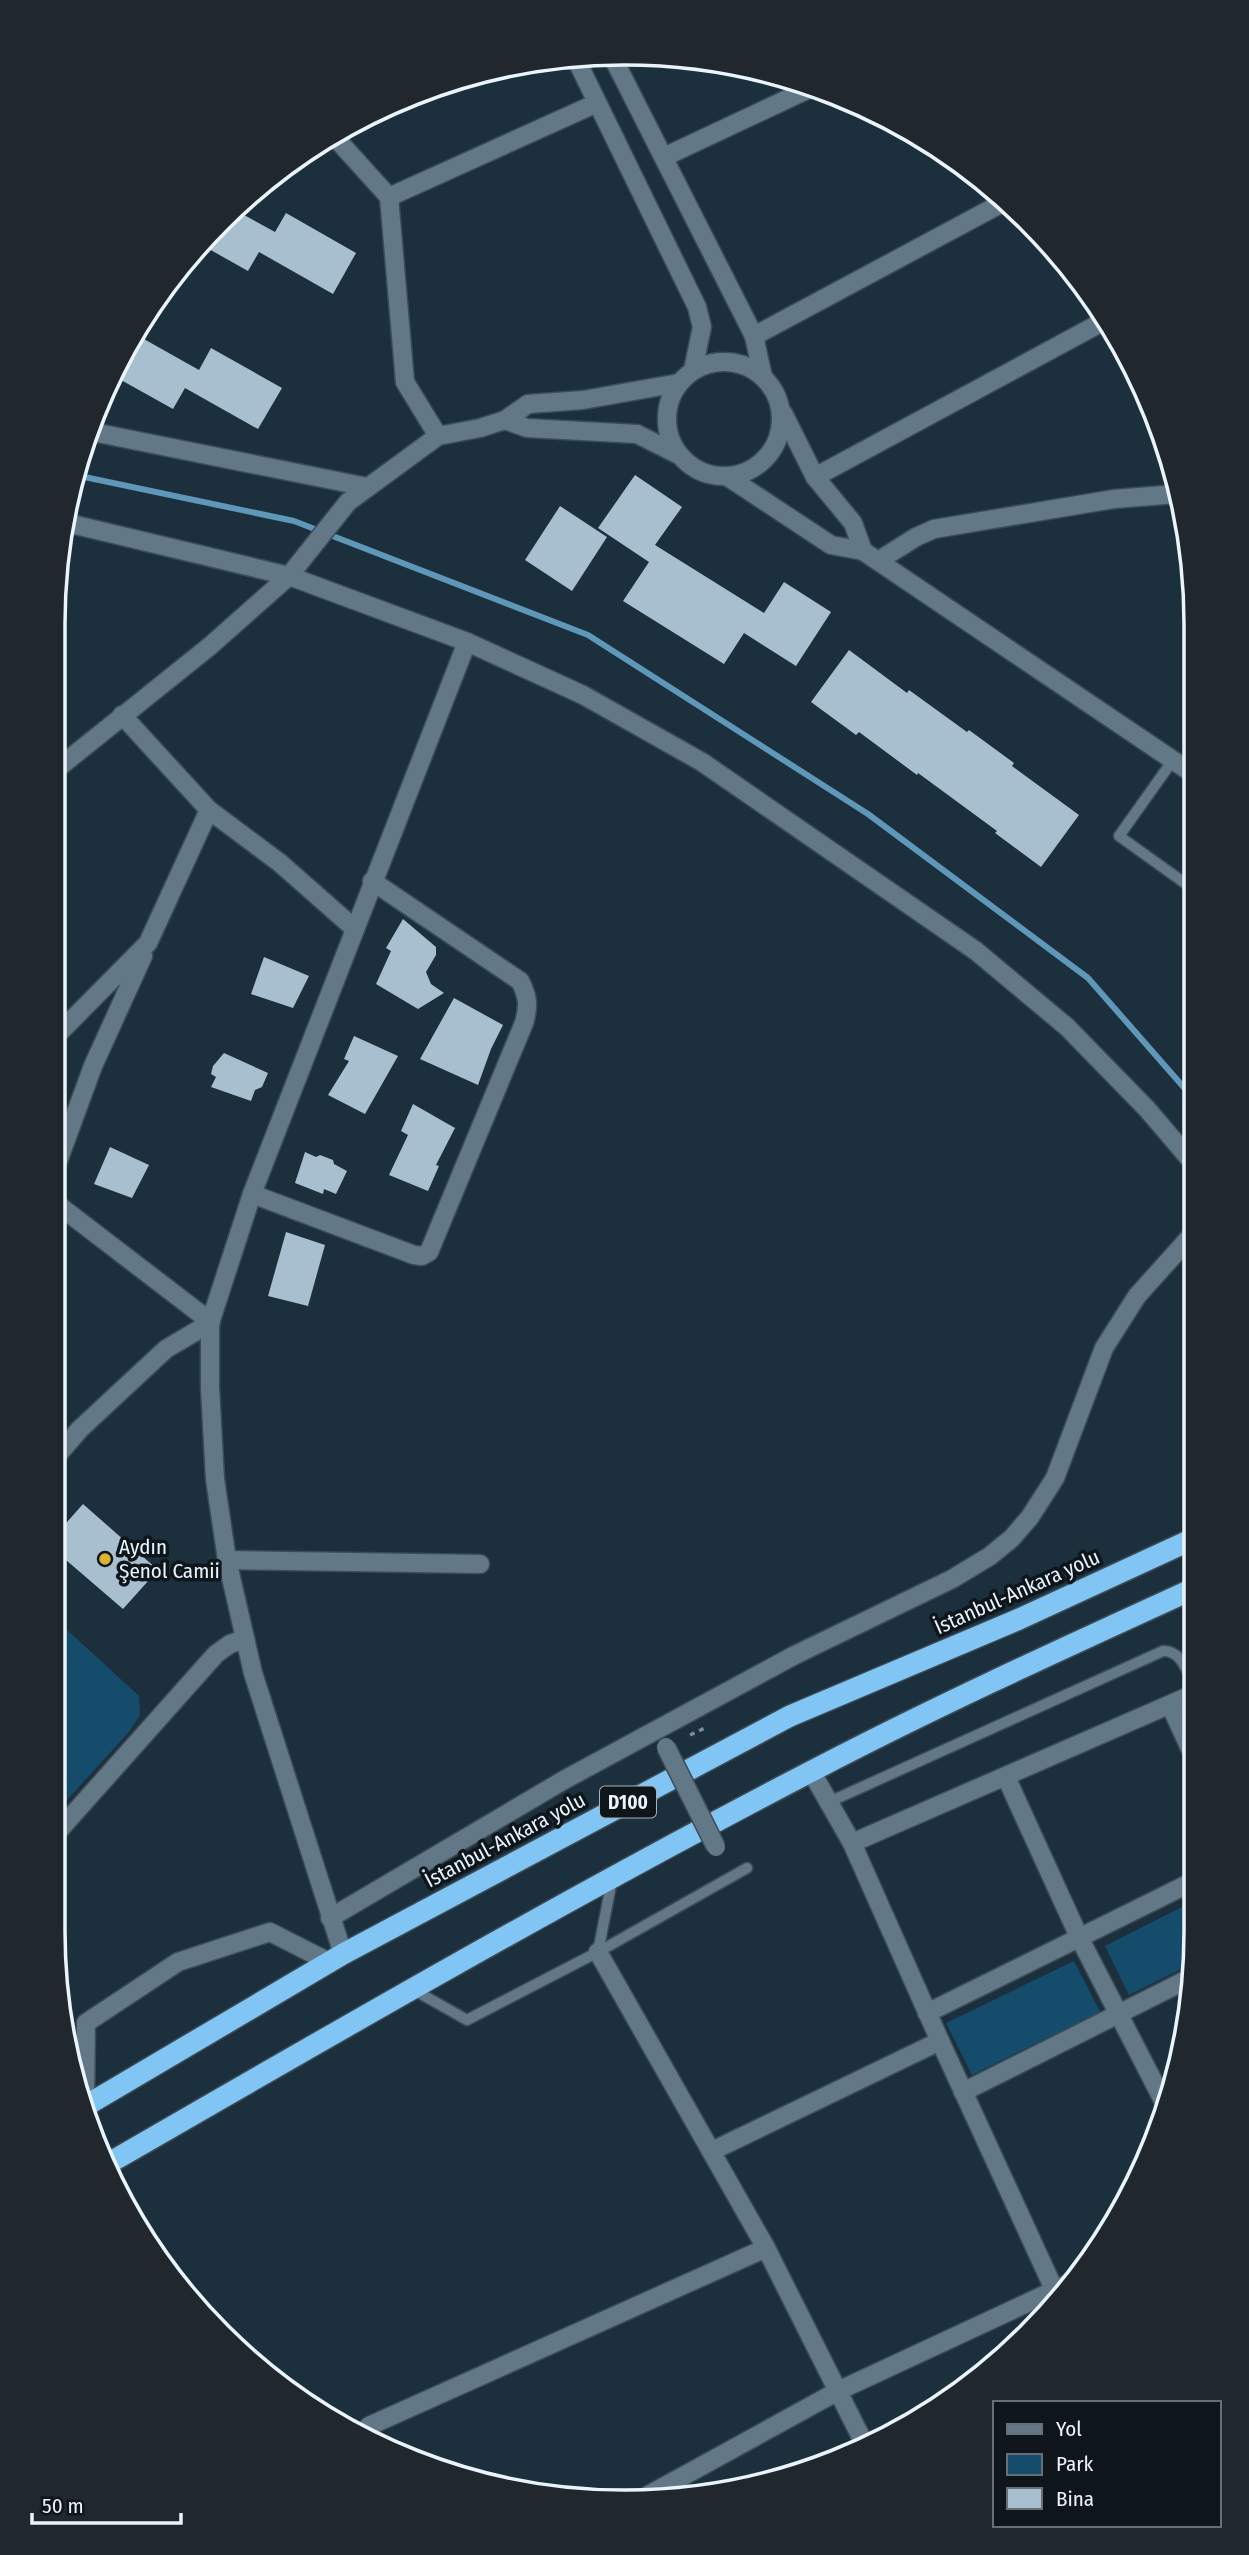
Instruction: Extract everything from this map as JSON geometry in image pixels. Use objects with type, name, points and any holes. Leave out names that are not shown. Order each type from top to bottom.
[{"type":"highway","name":"İstanbul-Ankara yolu","points":[[92,2102],[336,1958],[790,1716],[1017,1620],[1184,1543]]},
{"type":"highway","points":[[114,2160],[411,1988],[811,1771],[1036,1661],[1184,1593]]},
{"type":"street","points":[[617,65],[754,336],[763,377]]},
{"type":"street","points":[[580,67],[697,307],[702,327],[701,343],[693,370]]},
{"type":"street","points":[[664,158],[800,93]]},
{"type":"street","points":[[389,197],[597,103]]},
{"type":"street","points":[[340,143],[389,197],[405,382],[438,436]]},
{"type":"street","points":[[754,336],[996,206]]},
{"type":"street","points":[[816,477],[1097,325]]},
{"type":"street","points":[[677,454],[668,437],[666,418],[669,399],[679,383],[693,370],[710,363],[729,362],[748,367],[763,377],[775,392],[781,410],[816,477],[853,523],[870,556]]},
{"type":"street","points":[[65,761],[210,646],[289,576],[348,502],[438,436],[505,420],[528,404],[583,400],[679,383]]},
{"type":"street","points":[[505,420],[527,428],[637,434],[677,454],[691,467],[709,475],[728,477],[746,472],[763,462],[775,447],[781,429],[781,410]]},
{"type":"street","points":[[98,433],[367,487]]},
{"type":"street","points":[[728,477],[831,545],[870,556],[1184,768]]},
{"type":"street","points":[[870,556],[934,529],[955,524],[1114,499],[1168,495]]},
{"type":"street","points":[[74,525],[289,576],[467,642],[583,695],[702,762],[976,951],[1067,1027],[1147,1109],[1184,1152]]},
{"type":"street","points":[[336,1958],[330,1918],[253,1673],[227,1560],[215,1479],[209,1388],[210,1322],[252,1194],[467,642]]},
{"type":"street","points":[[122,715],[209,810],[280,863],[355,929]]},
{"type":"street","points":[[65,1140],[93,1066],[209,810]]},
{"type":"street","points":[[252,1194],[414,1255],[422,1256],[429,1252],[524,1023],[528,996],[520,981],[372,881]]},
{"type":"street","points":[[65,1026],[148,943]]},
{"type":"street","points":[[65,1211],[210,1322]]},
{"type":"street","points":[[330,1918],[564,1780],[695,1708],[795,1655],[952,1579],[990,1556],[1012,1538],[1030,1517],[1055,1478],[1104,1348],[1137,1296],[1184,1244]]},
{"type":"street","points":[[65,1446],[166,1349],[210,1322]]},
{"type":"street","points":[[227,1560],[480,1564]]},
{"type":"street","points":[[65,1822],[216,1654],[230,1644],[245,1639]]},
{"type":"street","points":[[852,1843],[1184,1697]]},
{"type":"street","points":[[1170,1705],[1184,1735]]},
{"type":"street","points":[[666,1746],[716,1847]]},
{"type":"street","points":[[811,1771],[852,1843],[963,2092],[1058,2285]]},
{"type":"street","points":[[1006,1777],[1080,1939],[1160,2094]]},
{"type":"street","points":[[927,2013],[1184,1886]]},
{"type":"street","points":[[85,2077],[86,2023],[178,1962],[270,1931],[336,1958]]},
{"type":"street","points":[[598,1952],[766,2248],[861,2438]]},
{"type":"street","points":[[963,2092],[1181,1982]]},
{"type":"street","points":[[712,2151],[940,2041]]},
{"type":"street","points":[[369,2426],[766,2248]]},
{"type":"street","points":[[660,2489],[838,2392],[1047,2297]]},
{"type":"lane","points":[[1173,760],[1119,836],[1184,883]]},
{"type":"lane","points":[[829,1802],[1163,1651],[1178,1655],[1184,1667]]},
{"type":"lane","points":[[411,1988],[467,2020],[598,1952],[747,1868]]},
{"type":"lane","points":[[598,1952],[612,1879]]},
{"type":"path","points":[[695,1708],[719,1754]]},
{"type":"green space","points":[[65,1628],[139,1696],[140,1715],[129,1732],[65,1802]]},
{"type":"green space","points":[[1184,1906],[1183,1968],[1129,1995],[1105,1946]]},
{"type":"green space","points":[[1074,1961],[1100,2012],[972,2075],[946,2023]]},
{"type":"building","points":[[286,213],[356,253],[333,294],[259,252],[248,271],[209,249],[244,215],[275,232]]},
{"type":"building","points":[[144,339],[199,370],[211,348],[282,388],[258,429],[185,388],[173,409],[121,380]]},
{"type":"building","points":[[635,475],[682,507],[655,545],[764,613],[784,582],[831,612],[796,666],[744,633],[724,664],[623,601],[649,562],[598,528]]},
{"type":"building","points":[[560,506],[607,537],[572,591],[525,560]]},
{"type":"building","points":[[849,650],[907,693],[909,690],[967,732],[969,730],[1014,763],[1012,766],[1079,815],[1041,867],[918,773],[917,775],[859,732],[856,735],[811,702]]},
{"type":"building","points":[[403,919],[436,947],[436,955],[426,972],[431,984],[444,993],[418,1009],[376,984],[391,951],[386,948]]},
{"type":"building","points":[[264,957],[309,976],[293,1008],[251,994]]},
{"type":"building","points":[[454,998],[503,1025],[478,1085],[420,1059]]},
{"type":"building","points":[[354,1036],[398,1056],[365,1114],[328,1095],[349,1061],[344,1059]]},
{"type":"building","points":[[224,1053],[268,1073],[262,1087],[255,1090],[251,1101],[211,1087],[216,1077],[211,1074],[213,1066]]},
{"type":"building","points":[[413,1104],[455,1128],[436,1165],[439,1166],[428,1191],[389,1175],[408,1135],[401,1131]]},
{"type":"building","points":[[110,1147],[149,1165],[132,1198],[94,1184]]},
{"type":"building","points":[[305,1152],[333,1160],[334,1164],[347,1171],[336,1194],[324,1189],[323,1194],[295,1183]]},
{"type":"building","points":[[286,1232],[325,1245],[308,1306],[268,1296]]},
{"type":"building","name":"Aydın Şenol Camii","points":[[83,1504],[158,1570],[123,1609],[65,1559],[65,1524]]},
{"type":"waterway","points":[[85,477],[294,521],[588,635],[868,814],[1088,978],[1184,1088]]},
{"type":"place","name":"Aydın Şenol Camii","points":[[105,1559]]}]
